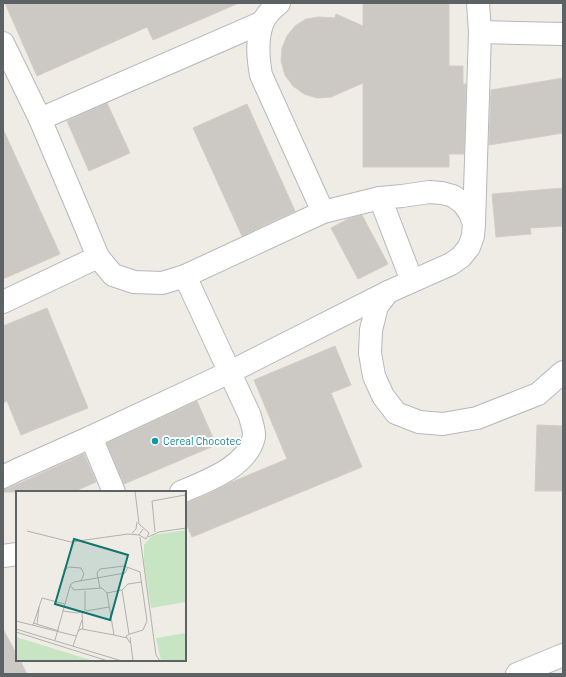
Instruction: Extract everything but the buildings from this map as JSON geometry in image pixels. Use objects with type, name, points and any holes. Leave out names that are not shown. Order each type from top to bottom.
[{"type":"street","points":[[279,3],[269,13],[263,22],[258,41],[261,75],[323,212]]},
{"type":"street","points":[[3,477],[230,372],[388,292],[451,264],[461,257],[469,247],[473,236],[474,224],[480,32],[478,3]]},
{"type":"street","points":[[40,119],[263,22]]},
{"type":"street","points":[[480,32],[563,34]]},
{"type":"street","points":[[3,43],[40,119],[98,257],[113,275],[134,282],[162,283],[185,276],[323,212],[380,198],[429,192],[453,196],[463,203],[470,213],[474,224]]},
{"type":"street","points":[[380,198],[412,281]]},
{"type":"street","points":[[3,302],[98,257]]},
{"type":"street","points":[[183,491],[214,478],[239,462],[249,449],[254,436],[250,416],[185,276]]},
{"type":"street","points":[[388,292],[377,306],[371,330],[370,353],[374,376],[380,390],[396,413],[419,422],[443,424],[477,418],[538,394],[563,372]]},
{"type":"street","points":[[91,437],[114,491]]},
{"type":"street","points":[[3,556],[16,554]]},
{"type":"street","points":[[517,674],[563,655]]},
{"type":"place","name":"Cereal Chocotec","points":[[155,441]]}]
